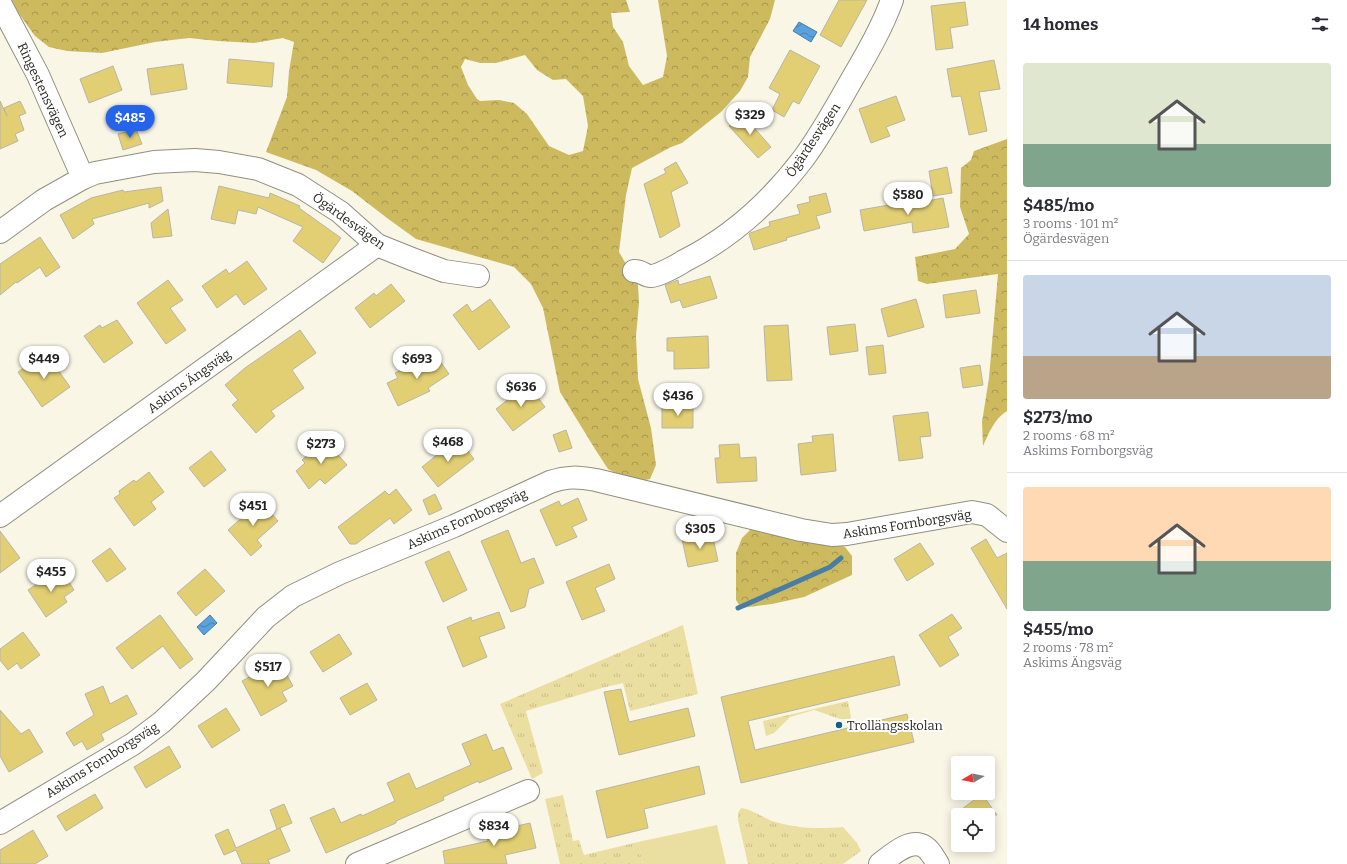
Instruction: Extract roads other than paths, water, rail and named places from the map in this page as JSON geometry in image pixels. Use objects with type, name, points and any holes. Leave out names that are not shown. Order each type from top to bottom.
[{"type":"street","name":"Ögärdesvägen","points":[[634,271],[640,271],[651,276],[703,252],[720,241],[762,206],[803,158],[819,134],[868,52],[892,0]]},
{"type":"street","name":"Ringestensvägen","points":[[0,3],[38,75],[83,178]]},
{"type":"street","name":"Ögärdesvägen","points":[[0,232],[44,200],[83,178],[113,169],[154,162],[175,160],[219,162],[256,169],[298,186],[340,212],[377,244],[444,271],[478,276]]},
{"type":"street","name":"Askims Ängsväg","points":[[0,516],[377,244]]},
{"type":"street","name":"Askims Fornborgsväg","points":[[0,823],[133,744],[162,722],[206,681],[266,617],[294,596],[340,573],[410,545],[560,478],[576,477],[596,480],[801,530],[832,535],[847,534],[972,512],[987,515],[1007,530]]},
{"type":"street","points":[[357,864],[528,791]]},
{"type":"street","points":[[880,864],[910,844],[918,844],[929,850],[938,864]]},
{"type":"water","points":[[799,22],[817,32],[811,42],[793,31]]},
{"type":"water","points":[[210,615],[217,623],[204,635],[197,627]]},
{"type":"waterway","points":[[738,608],[830,567],[841,558]]},
{"type":"place","name":"Trollängsskolan","points":[[839,725]]}]
